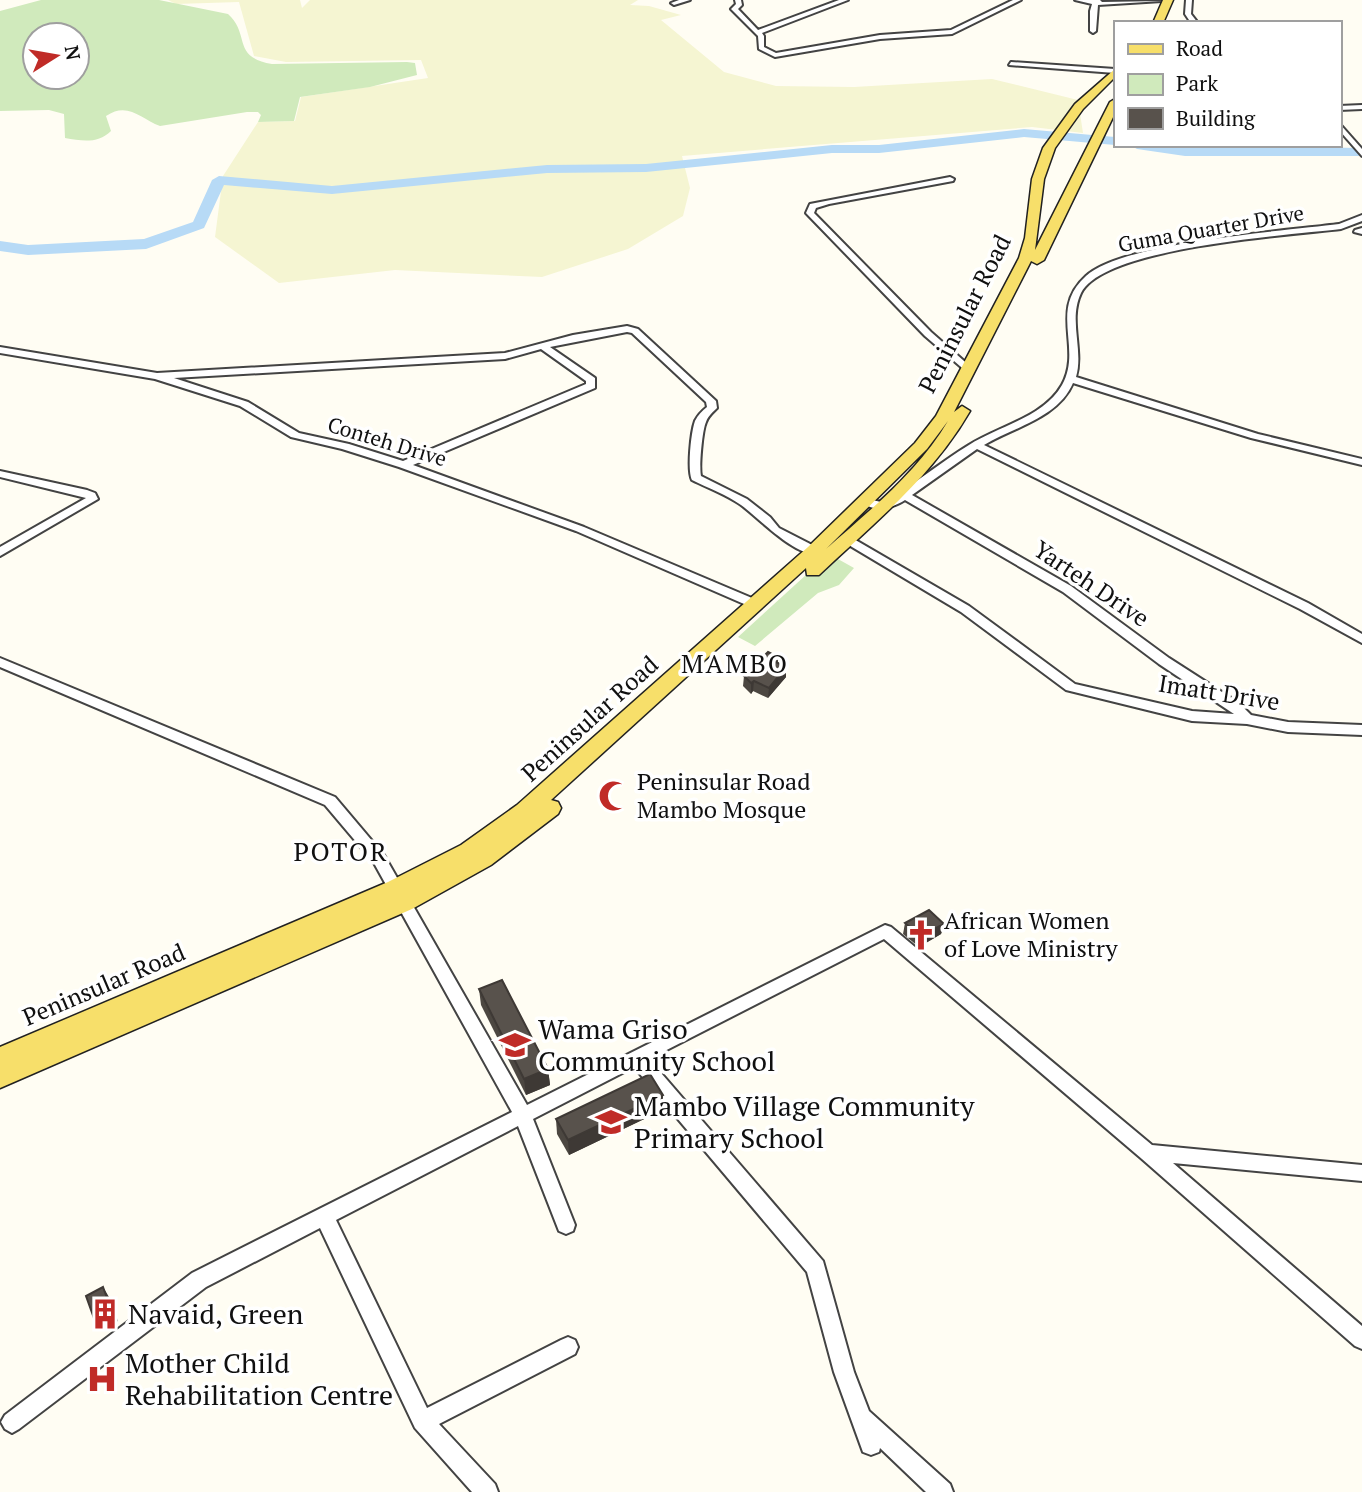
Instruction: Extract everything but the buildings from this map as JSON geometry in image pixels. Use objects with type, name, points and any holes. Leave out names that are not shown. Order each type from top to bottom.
[{"type":"main road","points":[[1150,21],[1159,0]]},
{"type":"main road","points":[[1159,21],[1168,0]]},
{"type":"main road","name":"Peninsular Road","points":[[640,719],[848,541],[873,503],[943,417],[1030,247],[1034,236],[1038,178],[1054,144],[1094,89],[1114,72]]},
{"type":"main road","name":"Peninsular Road","points":[[0,1077],[400,895],[512,840],[640,719],[755,604],[814,551],[941,446],[1002,337],[1114,104]]},
{"type":"main road","name":"Peninsular Road","points":[[0,1059],[400,895]]},
{"type":"street","points":[[674,3],[687,0]]},
{"type":"street","points":[[738,0],[739,5],[734,9],[758,32],[761,48],[768,53],[785,54],[880,37],[952,32],[1018,0]]},
{"type":"street","points":[[758,32],[845,0]]},
{"type":"street","points":[[1078,0],[1159,0]]},
{"type":"street","points":[[1189,0],[1188,14],[1193,21]]},
{"type":"street","points":[[1093,31],[1093,11],[1097,2]]},
{"type":"street","points":[[1011,64],[1114,71]]},
{"type":"street","points":[[1341,108],[1362,107]]},
{"type":"street","points":[[1341,128],[1362,154]]},
{"type":"street","points":[[950,178],[813,206],[810,213],[928,334],[968,370]]},
{"type":"street","name":"Guma Quarter Drive","points":[[1071,379],[1069,308],[1082,285],[1093,275],[1111,266],[1177,250],[1341,226],[1362,218]]},
{"type":"street","points":[[157,376],[466,359],[525,353],[620,329],[635,331],[711,401],[712,408],[702,415],[697,425],[697,449],[692,460],[696,478],[743,501],[766,519],[775,530],[814,551]]},
{"type":"street","points":[[403,465],[591,386],[591,380],[544,347]]},
{"type":"street","name":"Conteh Drive","points":[[3,352],[157,376],[244,404],[295,435],[345,446],[403,465],[604,539],[755,604]]},
{"type":"street","points":[[873,503],[904,495],[976,445],[1025,422],[1055,400],[1071,379],[1255,436],[1362,462]]},
{"type":"street","points":[[976,445],[1304,606],[1362,639]]},
{"type":"street","points":[[0,474],[83,492],[92,499],[0,552]]},
{"type":"street","name":"Yarteh Drive","points":[[904,495],[1067,589],[1164,661],[1234,705],[1247,719]]},
{"type":"street","name":"Imatt Drive","points":[[848,541],[965,609],[1071,687],[1192,716],[1247,719],[1288,727],[1362,730]]},
{"type":"street","points":[[0,662],[330,801],[379,859],[523,1115],[566,1225]]},
{"type":"street","points":[[12,1422],[199,1280],[886,931],[1362,1339]]},
{"type":"street","points":[[636,1057],[816,1267],[844,1372],[871,1444]]},
{"type":"street","points":[[0,1084],[22,1066]]},
{"type":"street","points":[[1148,1153],[1362,1173]]},
{"type":"street","points":[[324,1216],[422,1421],[487,1492]]},
{"type":"street","points":[[422,1421],[568,1347]]},
{"type":"street","points":[[861,1416],[942,1492]]},
{"type":"green space","points":[[41,0],[159,0],[228,14],[239,30],[246,51],[259,61],[272,64],[407,62],[415,63],[417,75],[370,87],[300,97],[294,121],[258,122],[261,115],[258,112],[247,112],[160,126],[134,113],[121,110],[106,116],[111,131],[90,141],[65,138],[64,114],[49,110],[0,111],[0,11]]},
{"type":"green space","points":[[168,0],[300,0],[302,8],[310,0],[638,0],[630,5],[649,6],[681,15],[661,20],[724,72],[776,86],[854,87],[992,79],[1078,100],[1083,133],[1032,127],[682,156],[690,188],[683,216],[628,249],[542,277],[395,270],[279,283],[215,237],[223,176],[258,122],[295,121],[301,97],[428,78],[421,60],[286,62],[254,56],[239,2],[176,4]]},
{"type":"green space","points":[[829,554],[854,568],[839,585],[818,593],[755,646],[738,637]]},
{"type":"waterway","points":[[0,246],[28,250],[146,244],[199,225],[219,180],[332,190],[547,169],[646,168],[832,149],[879,149],[1024,133],[1114,141]]},
{"type":"waterway","points":[[1151,147],[1185,152],[1362,152]]},
{"type":"place","name":"Peninsular Road Mambo Mosque","points":[[614,796]]},
{"type":"place","name":"African Women of Love Ministry","points":[[921,935]]},
{"type":"place","name":"Wama Griso Community School","points":[[515,1045]]},
{"type":"place","name":"Mambo Village Community Primary School","points":[[611,1122]]},
{"type":"place","name":"Navaid, Green","points":[[105,1314]]},
{"type":"place","name":"Mother Child Rehabilitation Centre","points":[[102,1379]]},
{"type":"district","name":"MAMBO","points":[[735,664]]},
{"type":"district","name":"POTOR","points":[[341,852]]}]
